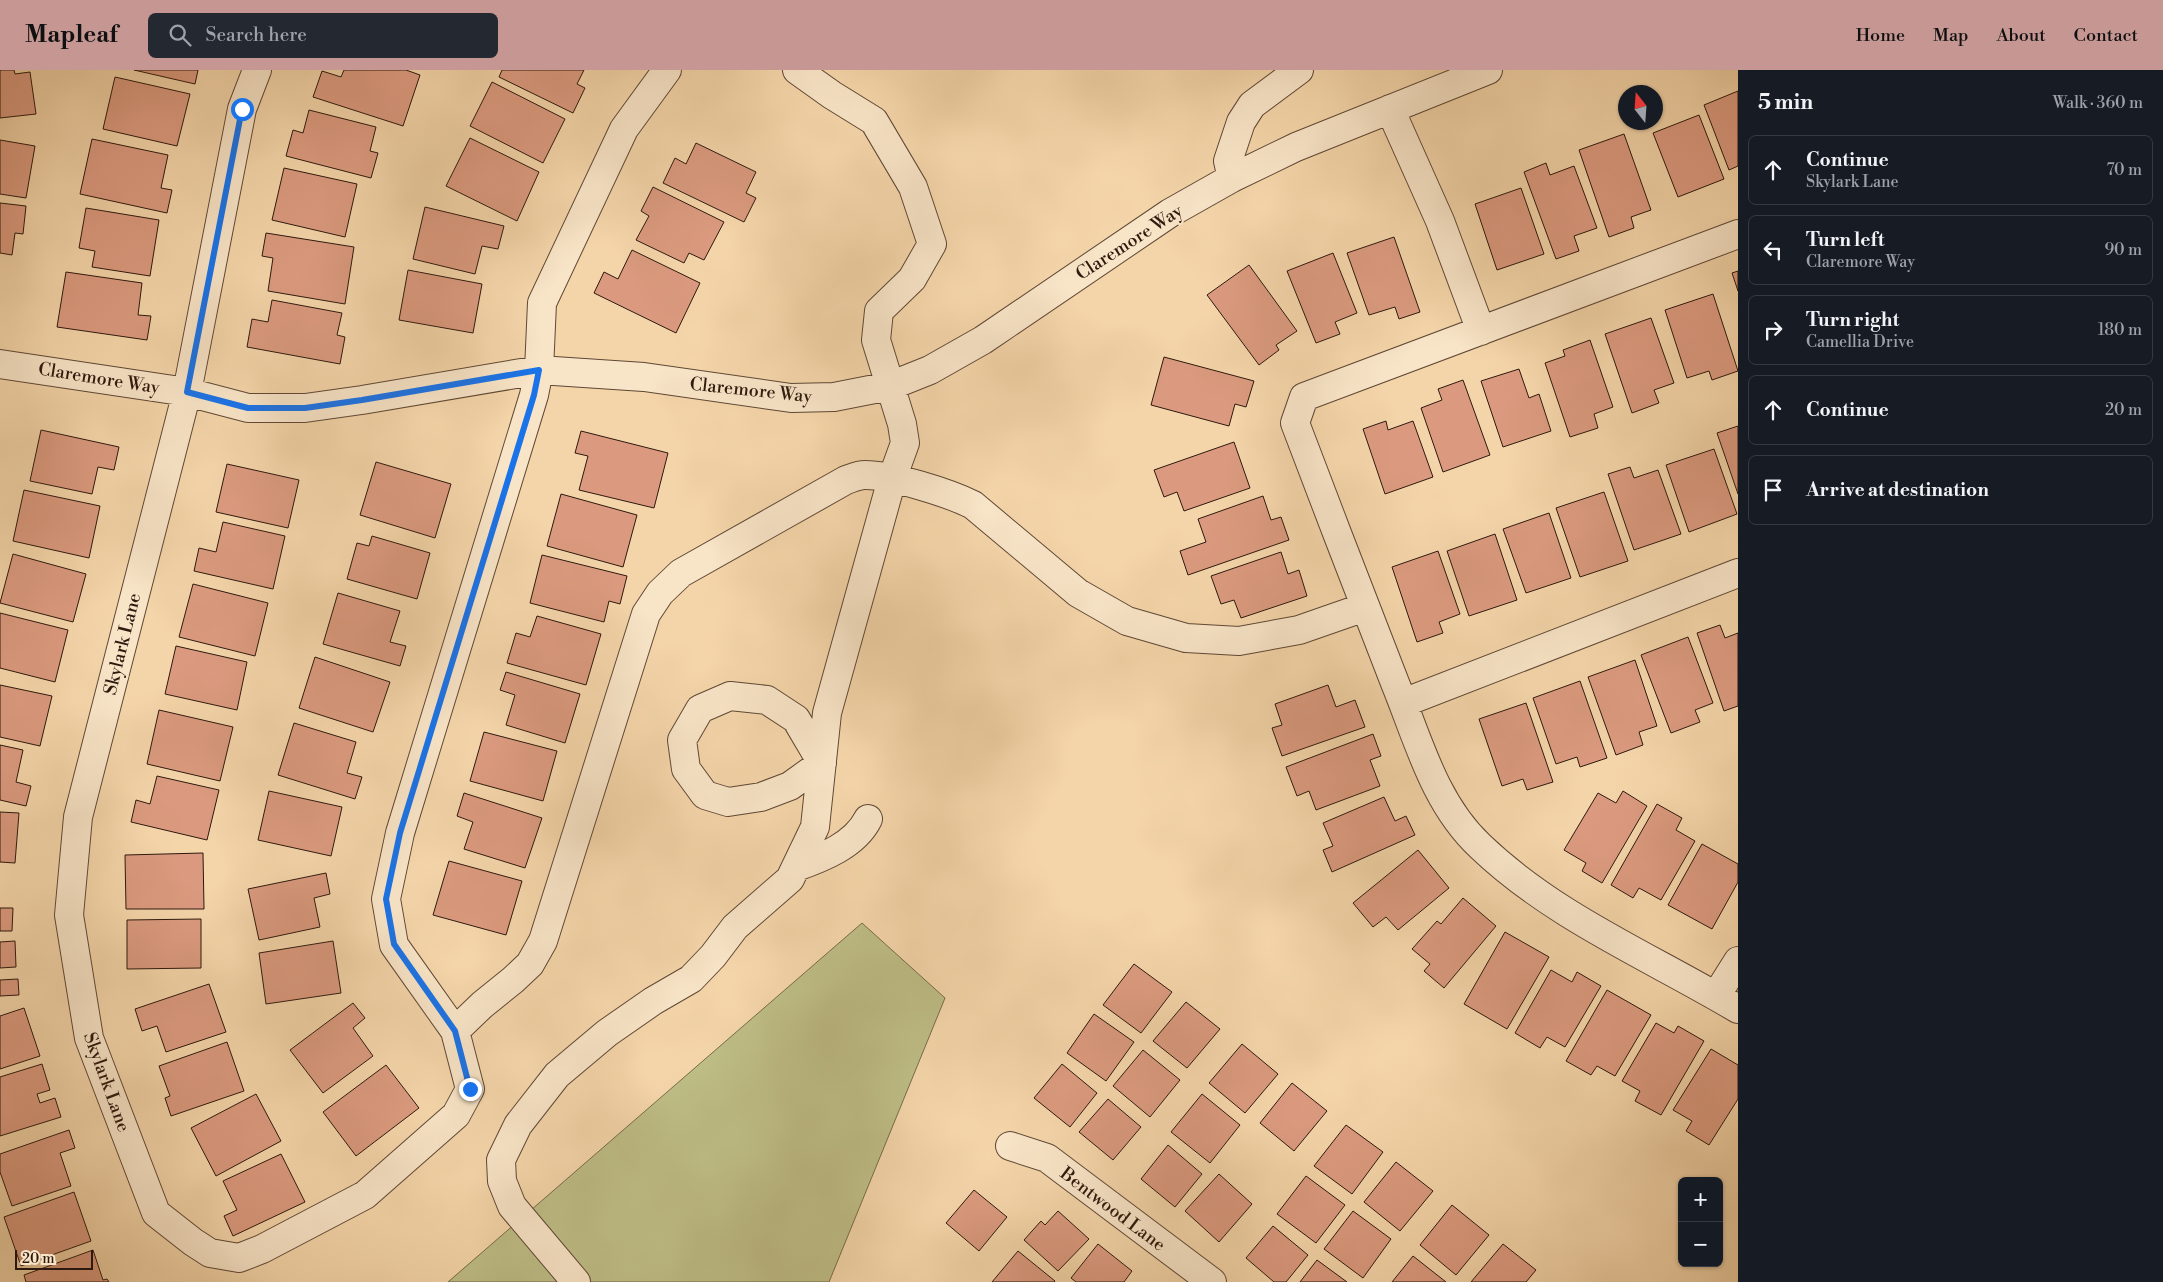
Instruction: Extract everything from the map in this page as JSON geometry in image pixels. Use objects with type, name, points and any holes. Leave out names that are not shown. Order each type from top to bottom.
[{"type":"street","name":"Skylark Lane","points":[[257,70],[242,109],[187,392],[78,817],[69,915],[89,1038],[156,1213],[210,1253],[240,1258],[262,1249],[365,1195],[456,1115],[470,1089],[455,1031]]},
{"type":"street","points":[[667,70],[624,129],[542,303],[539,370],[534,395],[400,833],[386,899],[394,944],[455,1031],[530,964],[542,941],[646,614],[660,593],[681,573],[846,480],[866,475],[892,479],[957,497],[973,504],[1078,593],[1127,621],[1186,638],[1239,641],[1299,630],[1365,607]]},
{"type":"street","points":[[576,1282],[512,1206],[502,1180],[501,1160],[518,1124],[557,1075],[607,1034],[653,1002],[691,979],[714,956],[735,927],[790,879],[815,828],[827,713],[892,479],[905,443],[876,340],[880,312],[912,279],[932,244],[913,187],[874,121],[832,95],[797,70]]},
{"type":"street","points":[[1232,178],[1228,161],[1234,138],[1248,110],[1299,70]]},
{"type":"street","name":"Claremore Way","points":[[0,364],[187,392],[248,408],[305,408],[539,370],[644,377],[791,398],[834,397],[890,386],[930,370],[983,340],[1170,213],[1232,178],[1296,148],[1488,70]]},
{"type":"street","points":[[1390,109],[1440,222],[1481,331]]},
{"type":"street","points":[[1738,234],[1304,397],[1295,423],[1421,750],[1446,805],[1479,846],[1522,882],[1597,931],[1727,1002],[1738,961]]},
{"type":"street","points":[[1403,703],[1738,574]]},
{"type":"street","points":[[730,696],[767,700],[796,720],[822,763],[790,786],[761,798],[728,802],[705,795],[686,769],[682,740],[700,709],[730,696]]},
{"type":"street","points":[[796,867],[823,858],[864,827],[868,819]]},
{"type":"street","name":"Bentwood Lane","points":[[1010,1146],[1047,1158],[1212,1282]]},
{"type":"shaded area","points":[[862,923],[945,998],[829,1282],[448,1282]]},
{"type":"building","points":[[0,70],[14,70],[15,74],[30,72],[36,114],[0,118]]},
{"type":"building","points":[[134,70],[198,70],[195,84]]},
{"type":"building","points":[[344,70],[406,70],[420,75],[403,126],[313,97],[322,71],[341,77]]},
{"type":"building","points":[[502,70],[584,70],[577,84],[585,88],[573,113],[499,77]]},
{"type":"building","points":[[115,77],[190,94],[177,146],[103,129]]},
{"type":"building","points":[[492,82],[565,119],[543,163],[470,126]]},
{"type":"building","points":[[1738,91],[1738,166],[1729,170],[1704,105]]},
{"type":"building","points":[[309,110],[376,127],[370,151],[378,153],[371,178],[286,156],[293,130],[303,133]]},
{"type":"building","points":[[1699,115],[1724,179],[1678,197],[1653,133]]},
{"type":"building","points":[[1624,134],[1651,210],[1631,217],[1634,228],[1609,237],[1579,150]]},
{"type":"building","points":[[470,138],[539,172],[517,221],[446,186]]},
{"type":"building","points":[[92,139],[168,155],[161,188],[172,190],[167,213],[80,194]]},
{"type":"building","points":[[0,140],[35,146],[26,198],[0,194]]},
{"type":"building","points":[[696,143],[756,172],[746,193],[756,198],[744,222],[663,183],[675,158],[686,164]]},
{"type":"building","points":[[1546,163],[1550,175],[1574,166],[1597,228],[1574,236],[1579,251],[1556,259],[1524,172]]},
{"type":"building","points":[[284,168],[357,184],[345,237],[272,220]]},
{"type":"building","points":[[653,187],[724,222],[704,260],[689,253],[684,263],[636,240],[649,216],[641,211]]},
{"type":"building","points":[[1521,188],[1544,254],[1497,270],[1475,204]]},
{"type":"building","points":[[0,203],[26,206],[23,234],[15,233],[12,255],[0,253]]},
{"type":"building","points":[[425,207],[504,226],[498,249],[482,246],[475,274],[413,259]]},
{"type":"building","points":[[86,208],[159,220],[150,276],[92,267],[95,251],[79,248]]},
{"type":"building","points":[[266,233],[354,247],[345,304],[268,291],[273,258],[262,256]]},
{"type":"building","points":[[1394,237],[1420,312],[1399,319],[1395,307],[1369,315],[1347,253]]},
{"type":"building","points":[[632,250],[700,283],[676,333],[594,293],[604,272],[618,279]]},
{"type":"building","points":[[1333,253],[1357,313],[1335,322],[1340,334],[1316,343],[1287,271]]},
{"type":"building","points":[[1249,265],[1297,331],[1276,345],[1279,350],[1259,365],[1207,295]]},
{"type":"building","points":[[408,270],[482,284],[473,333],[399,320]]},
{"type":"building","points":[[1738,271],[1738,291],[1732,273]]},
{"type":"building","points":[[66,272],[142,283],[138,315],[151,316],[147,340],[57,327]]},
{"type":"building","points":[[1713,294],[1738,371],[1712,380],[1709,371],[1687,378],[1665,310]]},
{"type":"building","points":[[272,300],[342,313],[337,335],[345,337],[340,364],[247,347],[252,319],[268,322]]},
{"type":"building","points":[[1651,318],[1674,383],[1654,390],[1659,403],[1632,413],[1605,334]]},
{"type":"building","points":[[1590,340],[1613,407],[1594,414],[1598,428],[1570,437],[1545,363],[1565,356],[1563,350]]},
{"type":"building","points":[[1164,357],[1254,381],[1246,407],[1235,404],[1229,426],[1151,405]]},
{"type":"building","points":[[1519,369],[1529,398],[1539,394],[1551,431],[1503,447],[1481,381]]},
{"type":"building","points":[[1463,380],[1490,455],[1443,472],[1421,408],[1442,400],[1438,389]]},
{"type":"building","points":[[1386,421],[1388,430],[1413,421],[1433,477],[1385,494],[1363,429]]},
{"type":"building","points":[[1738,426],[1738,494],[1717,433]]},
{"type":"building","points":[[41,430],[119,447],[114,470],[98,467],[92,494],[30,481]]},
{"type":"building","points":[[581,431],[668,453],[654,508],[579,490],[588,456],[575,453]]},
{"type":"building","points":[[1234,442],[1250,488],[1184,511],[1177,492],[1164,497],[1154,470]]},
{"type":"building","points":[[1714,449],[1737,514],[1689,532],[1666,465]]},
{"type":"building","points":[[376,462],[451,484],[435,538],[360,515]]},
{"type":"building","points":[[227,464],[299,480],[288,528],[216,512]]},
{"type":"building","points":[[1630,467],[1634,478],[1658,470],[1681,534],[1634,550],[1608,474]]},
{"type":"building","points":[[24,490],[100,506],[89,558],[13,541]]},
{"type":"building","points":[[1604,492],[1628,561],[1580,577],[1556,508]]},
{"type":"building","points":[[561,494],[637,515],[623,567],[547,546]]},
{"type":"building","points":[[1263,496],[1271,520],[1281,517],[1289,540],[1188,575],[1180,551],[1206,542],[1198,519]]},
{"type":"building","points":[[1549,513],[1571,578],[1526,593],[1503,529]]},
{"type":"building","points":[[223,522],[285,536],[273,589],[194,571],[199,548],[216,552]]},
{"type":"building","points":[[1495,534],[1517,600],[1469,616],[1447,551]]},
{"type":"building","points":[[372,536],[430,553],[417,599],[347,579],[357,543],[369,546]]},
{"type":"building","points":[[1438,551],[1460,614],[1439,622],[1443,633],[1417,642],[1392,567]]},
{"type":"building","points":[[1281,552],[1288,574],[1299,570],[1307,596],[1241,618],[1234,600],[1221,604],[1211,576]]},
{"type":"building","points":[[13,554],[86,574],[73,622],[0,603]]},
{"type":"building","points":[[542,555],[627,576],[620,604],[609,601],[604,622],[530,603]]},
{"type":"building","points":[[193,584],[268,603],[255,656],[179,637]]},
{"type":"building","points":[[338,593],[400,611],[390,642],[406,646],[400,666],[323,644]]},
{"type":"building","points":[[0,613],[68,630],[55,682],[0,668]]},
{"type":"building","points":[[537,616],[601,634],[586,685],[507,663],[516,633],[530,637]]},
{"type":"building","points":[[1720,625],[1725,638],[1738,633],[1738,706],[1724,711],[1697,633]]},
{"type":"building","points":[[1688,637],[1713,703],[1695,710],[1700,722],[1671,733],[1641,655]]},
{"type":"building","points":[[176,646],[247,662],[237,710],[165,694]]},
{"type":"building","points":[[315,657],[390,682],[373,732],[299,708]]},
{"type":"building","points":[[1635,660],[1657,726],[1639,732],[1643,745],[1616,755],[1588,677]]},
{"type":"building","points":[[506,672],[580,694],[565,743],[506,725],[515,695],[500,690]]},
{"type":"building","points":[[1580,681],[1607,758],[1580,767],[1577,757],[1556,764],[1533,698]]},
{"type":"building","points":[[0,685],[52,696],[40,746],[0,737]]},
{"type":"building","points":[[1328,685],[1336,707],[1355,700],[1365,727],[1282,756],[1272,728],[1282,725],[1275,704]]},
{"type":"building","points":[[1526,703],[1553,782],[1527,790],[1523,779],[1502,786],[1479,719]]},
{"type":"building","points":[[159,710],[233,727],[220,781],[147,764]]},
{"type":"building","points":[[294,723],[356,742],[347,773],[362,777],[355,799],[278,775]]},
{"type":"building","points":[[484,732],[557,751],[543,801],[470,781]]},
{"type":"building","points":[[1373,734],[1381,756],[1370,760],[1380,786],[1316,810],[1309,791],[1297,796],[1286,767]]},
{"type":"building","points":[[0,745],[23,750],[16,782],[31,786],[26,806],[0,800]]},
{"type":"building","points":[[157,776],[219,790],[207,840],[131,822],[136,800],[150,804]]},
{"type":"building","points":[[269,791],[342,807],[331,856],[258,840]]},
{"type":"building","points":[[1623,791],[1647,806],[1602,883],[1582,871],[1586,863],[1564,850],[1598,793],[1616,803]]},
{"type":"building","points":[[464,793],[542,818],[525,868],[464,849],[473,822],[457,816]]},
{"type":"building","points":[[1384,797],[1395,821],[1406,816],[1415,835],[1332,872],[1323,850],[1333,846],[1323,823]]},
{"type":"building","points":[[1657,804],[1682,818],[1676,830],[1695,841],[1661,900],[1639,888],[1633,898],[1611,885]]},
{"type":"building","points":[[0,812],[19,813],[15,863],[0,862]]},
{"type":"building","points":[[1702,844],[1738,864],[1738,882],[1712,929],[1668,905]]},
{"type":"building","points":[[1418,850],[1449,888],[1398,930],[1386,917],[1373,927],[1353,903]]},
{"type":"building","points":[[203,853],[204,909],[126,909],[125,855]]},
{"type":"building","points":[[449,861],[522,881],[506,935],[433,915]]},
{"type":"building","points":[[326,873],[330,894],[314,898],[320,927],[259,940],[248,889]]},
{"type":"building","points":[[1463,898],[1496,926],[1444,988],[1424,971],[1430,964],[1412,949],[1437,921],[1441,924]]},
{"type":"building","points":[[0,908],[13,908],[12,931],[0,931]]},
{"type":"building","points":[[201,919],[201,968],[127,969],[127,920]]},
{"type":"building","points":[[1505,932],[1549,957],[1507,1029],[1464,1004]]},
{"type":"building","points":[[15,941],[16,967],[0,968],[0,942]]},
{"type":"building","points":[[333,941],[341,993],[266,1004],[259,953]]},
{"type":"building","points":[[1134,964],[1172,992],[1141,1033],[1103,1005]]},
{"type":"building","points":[[1551,970],[1572,982],[1577,972],[1601,986],[1565,1047],[1547,1037],[1540,1048],[1515,1033]]},
{"type":"building","points":[[18,979],[19,995],[0,996],[0,980]]},
{"type":"building","points":[[209,984],[226,1032],[166,1052],[157,1026],[142,1031],[135,1009]]},
{"type":"building","points":[[1607,990],[1651,1015],[1615,1076],[1597,1066],[1591,1075],[1566,1061]]},
{"type":"building","points":[[1186,1002],[1220,1029],[1187,1068],[1153,1041]]},
{"type":"building","points":[[353,1003],[365,1018],[353,1028],[373,1056],[323,1093],[290,1050]]},
{"type":"building","points":[[24,1008],[40,1056],[0,1069],[0,1016]]},
{"type":"building","points":[[1094,1014],[1134,1042],[1106,1081],[1067,1053]]},
{"type":"building","points":[[1656,1023],[1674,1033],[1678,1026],[1704,1041],[1661,1115],[1635,1101],[1640,1091],[1622,1081]]},
{"type":"building","points":[[227,1042],[244,1091],[171,1116],[165,1098],[170,1096],[159,1066]]},
{"type":"building","points":[[1242,1044],[1278,1074],[1245,1113],[1209,1083]]},
{"type":"building","points":[[1711,1049],[1738,1065],[1738,1099],[1709,1145],[1686,1131],[1692,1121],[1673,1110]]},
{"type":"building","points":[[1143,1050],[1180,1080],[1150,1117],[1113,1086]]},
{"type":"building","points":[[42,1064],[50,1090],[37,1094],[40,1103],[55,1098],[61,1117],[0,1136],[0,1077]]},
{"type":"building","points":[[1062,1064],[1097,1093],[1070,1127],[1034,1098]]},
{"type":"building","points":[[386,1065],[419,1108],[356,1156],[323,1112]]},
{"type":"building","points":[[1292,1083],[1327,1111],[1294,1151],[1260,1123]]},
{"type":"building","points":[[256,1094],[281,1141],[216,1176],[191,1128]]},
{"type":"building","points":[[1202,1094],[1240,1125],[1210,1163],[1171,1132]]},
{"type":"building","points":[[1108,1099],[1141,1127],[1113,1160],[1079,1132]]},
{"type":"building","points":[[1346,1125],[1383,1152],[1352,1194],[1314,1166]]},
{"type":"building","points":[[69,1130],[75,1148],[60,1153],[71,1186],[12,1206],[0,1172],[0,1154]]},
{"type":"building","points":[[1168,1145],[1202,1174],[1175,1207],[1141,1179]]},
{"type":"building","points":[[281,1154],[305,1202],[233,1236],[224,1216],[237,1210],[223,1181]]},
{"type":"building","points":[[1396,1162],[1433,1191],[1400,1231],[1364,1202]]},
{"type":"building","points":[[1219,1174],[1252,1204],[1219,1242],[1185,1211]]},
{"type":"building","points":[[1306,1176],[1345,1205],[1316,1243],[1277,1214]]},
{"type":"building","points":[[974,1190],[1007,1217],[979,1251],[946,1223]]},
{"type":"building","points":[[74,1192],[91,1241],[21,1266],[4,1217]]},
{"type":"building","points":[[1452,1205],[1489,1235],[1456,1275],[1420,1245]]},
{"type":"building","points":[[1058,1211],[1089,1239],[1058,1271],[1024,1240],[1041,1221],[1045,1225]]},
{"type":"building","points":[[1353,1211],[1391,1239],[1363,1278],[1324,1249]]},
{"type":"building","points":[[1273,1226],[1308,1255],[1286,1282],[1274,1282],[1246,1258]]},
{"type":"building","points":[[1098,1244],[1132,1271],[1124,1282],[1076,1282],[1071,1278]]},
{"type":"building","points":[[1503,1244],[1536,1270],[1526,1282],[1471,1282]]},
{"type":"building","points":[[93,1250],[103,1280],[107,1279],[109,1282],[26,1282],[24,1275]]},
{"type":"building","points":[[1018,1251],[1055,1281],[992,1282]]},
{"type":"building","points":[[1413,1256],[1446,1282],[1392,1282]]},
{"type":"building","points":[[1317,1260],[1347,1282],[1300,1282]]},
{"type":"route","points":[[242,109],[187,392],[248,408],[305,408],[539,370],[534,395],[400,833],[386,899],[394,944],[455,1031],[470,1089]]}]
